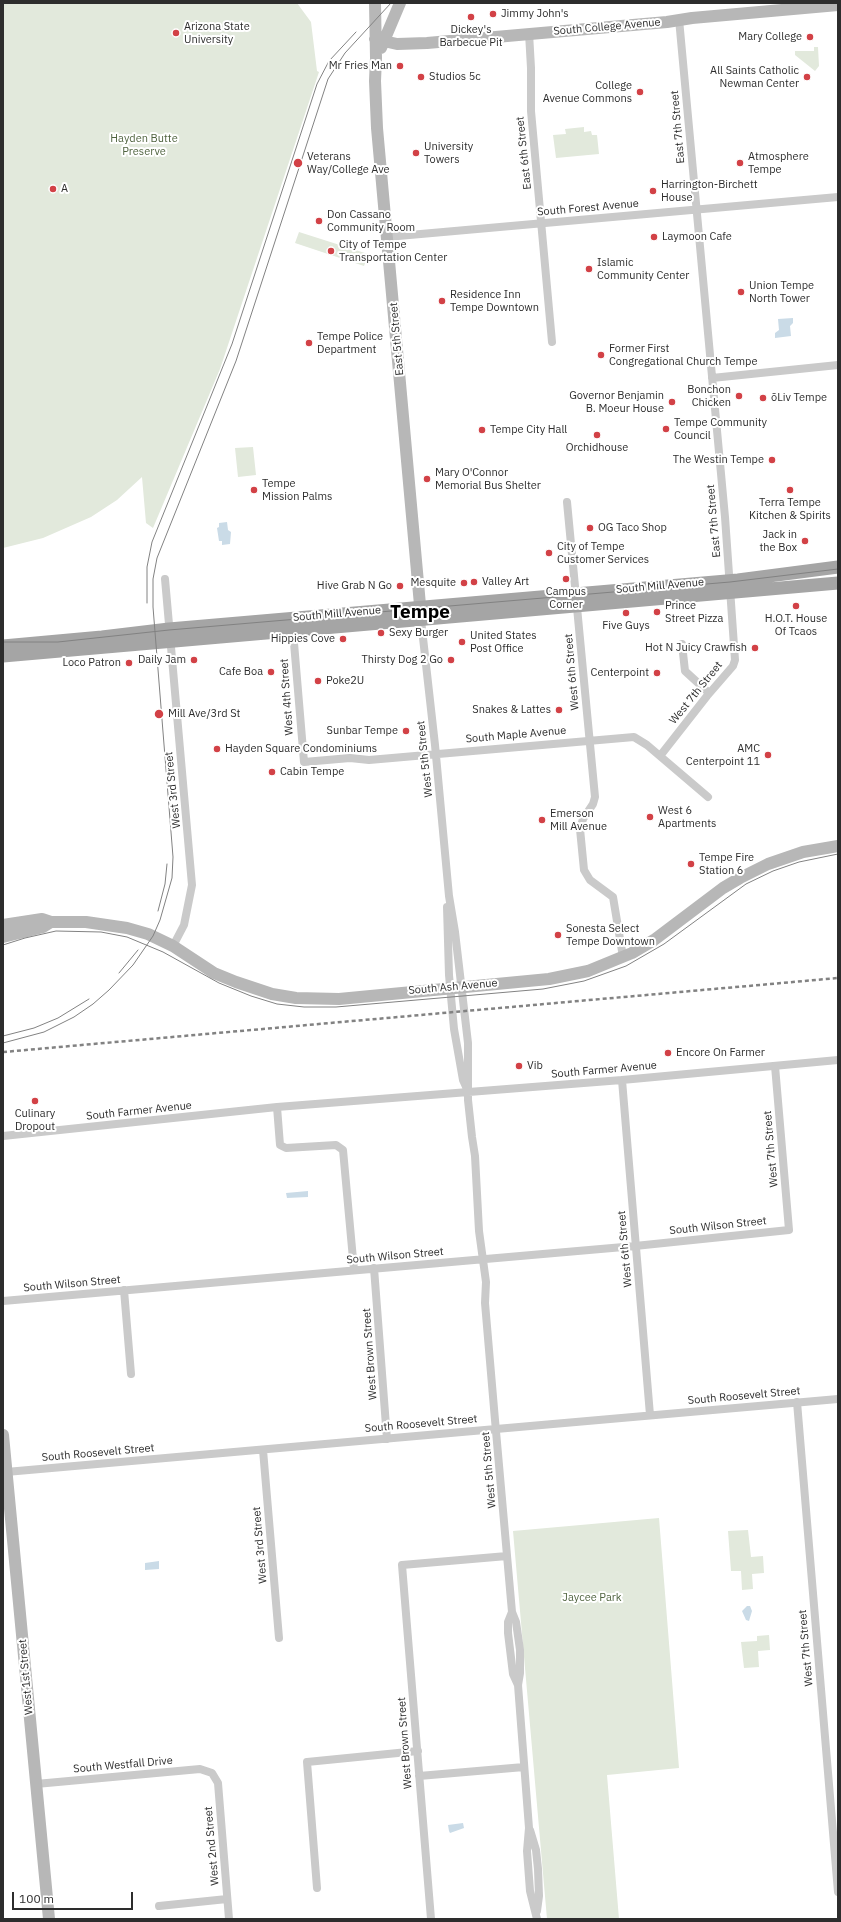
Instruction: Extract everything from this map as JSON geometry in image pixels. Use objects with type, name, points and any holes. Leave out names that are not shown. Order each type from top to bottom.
[{"type":"main road","name":"South Mill Avenue","points":[[730,586],[838,567]]},
{"type":"main road","name":"South Mill Avenue","points":[[3,646],[102,638],[293,630],[421,613],[576,599],[730,586],[838,583]]},
{"type":"main road","name":"South Mill Avenue","points":[[3,656],[319,616],[421,613]]},
{"type":"main road","points":[[293,630],[296,624],[312,622],[319,616]]},
{"type":"street","points":[[375,3],[379,40]]},
{"type":"street","points":[[379,40],[400,3]]},
{"type":"street","name":"South College Avenue","points":[[379,40],[406,44],[661,23],[838,5]]},
{"type":"street","name":"East 7th Street","points":[[680,20],[730,586]]},
{"type":"street","name":"East 6th Street","points":[[528,33],[531,68],[531,111],[552,342]]},
{"type":"street","name":"East 5th Street","points":[[379,40],[376,58],[375,101],[421,613]]},
{"type":"street","name":"South Forest Avenue","points":[[387,237],[838,196]]},
{"type":"street","points":[[712,378],[838,365]]},
{"type":"street","points":[[567,502],[576,599]]},
{"type":"street","name":"West 3rd Street","points":[[165,579],[192,885],[184,925],[173,946]]},
{"type":"street","name":"West 7th Street","points":[[660,756],[733,666],[735,660],[730,586]]},
{"type":"street","name":"West 6th Street","points":[[576,599],[595,797],[593,804],[583,819],[580,829],[584,870],[590,880],[613,897],[623,957]]},
{"type":"street","name":"West 5th Street","points":[[421,613],[449,896],[456,986],[454,1029],[463,1080],[468,1092]]},
{"type":"street","name":"West 4th Street","points":[[293,630],[304,762]]},
{"type":"street","points":[[682,644],[685,671],[710,693]]},
{"type":"street","name":"South Maple Avenue","points":[[304,762],[350,758],[369,760],[634,737],[660,756],[708,797]]},
{"type":"street","name":"South Ash Avenue","points":[[3,925],[42,919],[52,922],[86,922],[119,926],[148,934],[173,946],[214,972],[236,982],[272,994],[296,998],[339,999],[456,986],[571,976],[623,957],[654,940],[740,878],[784,858],[802,852],[838,846]]},
{"type":"street","name":"South Ash Avenue","points":[[3,937],[43,927],[52,922]]},
{"type":"street","name":"West 5th Street","points":[[456,986],[468,1043],[468,1092],[472,1137],[470,1156],[476,1183],[482,1260],[482,1289],[485,1302],[512,1612],[508,1622],[509,1639],[513,1674],[518,1684],[529,1828],[527,1852],[530,1891],[536,1916]]},
{"type":"street","name":"South Farmer Avenue","points":[[3,1136],[277,1107],[622,1080],[838,1060]]},
{"type":"street","name":"West 7th Street","points":[[775,1066],[789,1230]]},
{"type":"street","name":"West 6th Street","points":[[622,1080],[650,1415]]},
{"type":"street","points":[[277,1107],[280,1145],[286,1148],[336,1145],[343,1150],[354,1270]]},
{"type":"street","name":"South Wilson Street","points":[[3,1301],[374,1268],[482,1260],[789,1230]]},
{"type":"street","name":"West Brown Street","points":[[374,1268],[387,1439]]},
{"type":"street","points":[[124,1290],[131,1374]]},
{"type":"street","name":"South Roosevelt Street","points":[[6,1472],[838,1399]]},
{"type":"street","name":"West 7th Street","points":[[796,1402],[838,1892]]},
{"type":"street","name":"West 1st Street","points":[[3,1435],[50,1919]]},
{"type":"street","name":"West 3rd Street","points":[[263,1450],[279,1638]]},
{"type":"street","name":"West Brown Street","points":[[431,1919],[402,1565],[507,1556]]},
{"type":"street","points":[[317,1888],[307,1762],[418,1751]]},
{"type":"street","points":[[419,1776],[524,1767]]},
{"type":"street","name":"South Westfall Drive","points":[[36,1784],[200,1769],[212,1773]]},
{"type":"street","name":"West 2nd Street","points":[[212,1773],[218,1783],[229,1919]]},
{"type":"street","points":[[159,1906],[227,1899]]},
{"type":"green space","name":"Hayden Butte Preserve","points":[[3,3],[297,3],[311,22],[317,71],[319,72],[220,369],[153,528],[146,523],[142,477],[117,500],[91,517],[43,538],[3,548]]},
{"type":"green space","points":[[814,47],[818,47],[819,66],[815,71],[795,55],[795,51],[814,51]]},
{"type":"green space","points":[[584,127],[584,132],[591,131],[592,135],[597,135],[599,154],[556,158],[553,135],[566,134],[565,129]]},
{"type":"green space","points":[[299,232],[368,254],[364,266],[295,243]]},
{"type":"green space","points":[[253,447],[256,475],[238,477],[235,448]]},
{"type":"green space","name":"Jaycee Park","points":[[659,1518],[679,1768],[607,1775],[619,1919],[547,1919],[513,1531]]},
{"type":"green space","points":[[748,1530],[751,1557],[763,1556],[764,1573],[752,1574],[753,1589],[742,1590],[741,1571],[731,1571],[728,1531]]},
{"type":"green space","points":[[769,1635],[770,1650],[758,1651],[759,1667],[744,1668],[741,1642],[757,1641],[757,1636]]},
{"type":"water","points":[[793,318],[793,323],[790,326],[791,336],[775,338],[775,333],[779,330],[778,319]]},
{"type":"water","points":[[227,522],[228,530],[231,532],[230,544],[222,545],[222,541],[219,541],[217,528],[219,527],[219,523]]},
{"type":"water","points":[[308,1191],[308,1197],[287,1198],[286,1193]]},
{"type":"water","points":[[159,1561],[159,1569],[145,1570],[145,1563]]},
{"type":"water","points":[[747,1606],[750,1606],[752,1611],[749,1621],[746,1620],[742,1611]]},
{"type":"water","points":[[463,1823],[464,1828],[450,1833],[448,1825]]},
{"type":"tram line","points":[[3,1043],[44,1032],[74,1017],[93,1004],[133,965],[153,936],[160,920],[172,878],[173,857],[153,607],[153,579],[157,558],[236,361],[328,79],[345,53],[391,3]]},
{"type":"tram line","points":[[147,603],[147,567],[152,542],[232,344],[317,84],[329,61],[356,32]]},
{"type":"tram line","points":[[3,642],[58,642],[169,630],[730,582],[838,569]]},
{"type":"tram line","points":[[3,945],[56,931],[101,932],[127,937],[163,952],[219,983],[251,996],[277,1004],[304,1007],[336,1007],[543,989],[584,981],[626,966],[664,944],[746,884],[773,871],[799,862],[838,854]]},
{"type":"tram line","points":[[158,911],[165,884],[167,864]]},
{"type":"tram line","points":[[119,973],[138,950]]},
{"type":"tram line","points":[[3,1036],[34,1028],[58,1018],[89,999]]},
{"type":"railway","points":[[3,1052],[838,978]]},
{"type":"place","name":"Jimmy John's","points":[[493,14]]},
{"type":"place","name":"Dickey's Barbecue Pit","points":[[471,17]]},
{"type":"place","name":"Arizona State University","points":[[176,33]]},
{"type":"place","name":"Mary College","points":[[810,37]]},
{"type":"place","name":"Mr Fries Man","points":[[400,66]]},
{"type":"place","name":"Studios 5c","points":[[421,77]]},
{"type":"place","name":"All Saints Catholic Newman Center","points":[[807,77]]},
{"type":"place","name":"College Avenue Commons","points":[[640,92]]},
{"type":"place","name":"University Towers","points":[[416,153]]},
{"type":"place","name":"Veterans Way/College Ave","points":[[298,163]]},
{"type":"place","name":"Atmosphere Tempe","points":[[740,163]]},
{"type":"place","name":"A","points":[[53,189]]},
{"type":"place","name":"Harrington-Birchett House","points":[[653,191]]},
{"type":"place","name":"Don Cassano Community Room","points":[[319,221]]},
{"type":"place","name":"Laymoon Cafe","points":[[654,237]]},
{"type":"place","name":"City of Tempe Transportation Center","points":[[331,251]]},
{"type":"place","name":"Islamic Community Center","points":[[589,269]]},
{"type":"place","name":"Union Tempe North Tower","points":[[741,292]]},
{"type":"place","name":"Residence Inn Tempe Downtown","points":[[442,301]]},
{"type":"place","name":"Tempe Police Department","points":[[309,343]]},
{"type":"place","name":"Former First Congregational Church Tempe","points":[[601,355]]},
{"type":"place","name":"Bonchon Chicken","points":[[739,396]]},
{"type":"place","name":"ōLiv Tempe","points":[[763,398]]},
{"type":"place","name":"Governor Benjamin B. Moeur House","points":[[672,402]]},
{"type":"place","name":"Tempe Community Council","points":[[666,429]]},
{"type":"place","name":"Tempe City Hall","points":[[482,430]]},
{"type":"place","name":"Orchidhouse","points":[[597,435]]},
{"type":"place","name":"The Westin Tempe","points":[[772,460]]},
{"type":"place","name":"Mary O'Connor Memorial Bus Shelter","points":[[427,479]]},
{"type":"place","name":"Tempe Mission Palms","points":[[254,490]]},
{"type":"place","name":"Terra Tempe Kitchen & Spirits","points":[[790,490]]},
{"type":"place","name":"OG Taco Shop","points":[[590,528]]},
{"type":"place","name":"Jack in the Box","points":[[805,541]]},
{"type":"place","name":"City of Tempe Customer Services","points":[[549,553]]},
{"type":"place","name":"Campus Corner","points":[[566,579]]},
{"type":"place","name":"Valley Art","points":[[474,582]]},
{"type":"place","name":"Mesquite","points":[[464,583]]},
{"type":"place","name":"Hive Grab N Go","points":[[400,586]]},
{"type":"place","name":"H.O.T. House Of Tcaos","points":[[796,606]]},
{"type":"place","name":"Prince Street Pizza","points":[[657,612]]},
{"type":"place","name":"Five Guys","points":[[626,613]]},
{"type":"place","name":"Sexy Burger","points":[[381,633]]},
{"type":"place","name":"Hippies Cove","points":[[343,639]]},
{"type":"place","name":"United States Post Office","points":[[462,642]]},
{"type":"place","name":"Hot N Juicy Crawfish","points":[[755,648]]},
{"type":"place","name":"Daily Jam","points":[[194,660]]},
{"type":"place","name":"Thirsty Dog 2 Go","points":[[451,660]]},
{"type":"place","name":"Loco Patron","points":[[129,663]]},
{"type":"place","name":"Cafe Boa","points":[[271,672]]},
{"type":"place","name":"Centerpoint","points":[[657,673]]},
{"type":"place","name":"Poke2U","points":[[318,681]]},
{"type":"place","name":"Snakes & Lattes","points":[[559,710]]},
{"type":"place","name":"Mill Ave/3rd St","points":[[159,714]]},
{"type":"place","name":"Sunbar Tempe","points":[[406,731]]},
{"type":"place","name":"Hayden Square Condominiums","points":[[217,749]]},
{"type":"place","name":"AMC Centerpoint 11","points":[[768,755]]},
{"type":"place","name":"Cabin Tempe","points":[[272,772]]},
{"type":"place","name":"West 6 Apartments","points":[[650,817]]},
{"type":"place","name":"Emerson Mill Avenue","points":[[542,820]]},
{"type":"place","name":"Tempe Fire Station 6","points":[[691,864]]},
{"type":"place","name":"Sonesta Select Tempe Downtown","points":[[558,935]]},
{"type":"place","name":"Encore On Farmer","points":[[668,1053]]},
{"type":"place","name":"Vib","points":[[519,1066]]},
{"type":"place","name":"Culinary Dropout","points":[[35,1101]]},
{"type":"district","name":"Tempe","points":[[420,613]]}]
